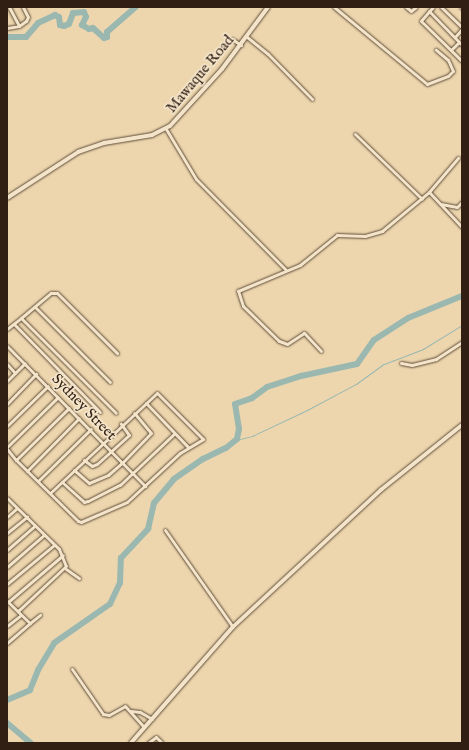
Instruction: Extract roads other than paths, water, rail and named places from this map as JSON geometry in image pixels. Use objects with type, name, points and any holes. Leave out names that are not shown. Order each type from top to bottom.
[{"type":"main road","name":"Mawaque Road","points":[[7,198],[78,152],[104,143],[152,135],[166,129],[183,114],[241,45],[268,7]]},
{"type":"street","points":[[9,7],[19,26]]},
{"type":"street","points":[[7,28],[19,26],[28,17],[23,7]]},
{"type":"street","points":[[334,7],[427,84],[448,76],[453,71],[448,60],[436,50]]},
{"type":"street","points":[[406,7],[411,11],[416,7]]},
{"type":"street","points":[[433,7],[420,21],[462,61]]},
{"type":"street","points":[[441,7],[462,28],[455,37]]},
{"type":"street","points":[[429,11],[461,44],[451,50]]},
{"type":"street","points":[[247,37],[268,54],[312,99]]},
{"type":"street","points":[[232,39],[241,45]]},
{"type":"street","points":[[166,129],[196,179],[286,270]]},
{"type":"street","points":[[355,134],[422,199]]},
{"type":"street","points":[[321,351],[304,332],[287,344],[278,341],[243,306],[238,296],[238,291],[300,265],[338,235],[366,236],[382,231],[422,199],[458,158]]},
{"type":"street","points":[[429,192],[462,227]]},
{"type":"street","points":[[441,204],[457,207],[462,202]]},
{"type":"street","points":[[7,329],[51,293],[57,293],[117,353]]},
{"type":"street","points":[[35,307],[110,382]]},
{"type":"street","points":[[22,318],[116,413]]},
{"type":"street","points":[[14,324],[100,412]]},
{"type":"street","points":[[400,363],[412,365],[436,359],[462,342]]},
{"type":"street","name":"Sydney Street","points":[[7,346],[103,441],[145,486]]},
{"type":"street","points":[[7,381],[25,363]]},
{"type":"street","points":[[7,364],[15,373]]},
{"type":"street","points":[[7,404],[36,374]]},
{"type":"street","points":[[7,426],[48,386]]},
{"type":"street","points":[[50,493],[121,424],[158,393],[203,439],[201,443],[188,447],[125,503],[81,522],[50,493],[16,460],[7,448],[58,397]]},
{"type":"street","points":[[146,403],[188,447]]},
{"type":"street","points":[[16,460],[69,408]]},
{"type":"street","points":[[74,470],[89,483],[108,475],[123,462],[151,433],[134,413]]},
{"type":"street","points":[[27,471],[79,418]]},
{"type":"street","points":[[84,460],[89,466],[94,466],[112,452],[130,434],[121,424]]},
{"type":"street","points":[[131,743],[233,627],[381,490],[462,425]]},
{"type":"street","points":[[38,481],[91,429]]},
{"type":"street","points":[[62,482],[84,502],[116,488],[134,473],[174,434]]},
{"type":"street","points":[[7,499],[54,545],[63,555],[66,569],[79,578]]},
{"type":"street","points":[[7,517],[17,508]]},
{"type":"street","points":[[7,533],[27,517]]},
{"type":"street","points":[[7,550],[35,526]]},
{"type":"street","points":[[165,530],[233,627]]},
{"type":"street","points":[[7,567],[44,535]]},
{"type":"street","points":[[7,584],[54,545]]},
{"type":"street","points":[[30,623],[8,601],[63,555]]},
{"type":"street","points":[[18,611],[66,569]]},
{"type":"street","points":[[7,609],[12,605]]},
{"type":"street","points":[[7,626],[21,615]]},
{"type":"street","points":[[7,643],[40,616]]},
{"type":"street","points":[[72,669],[103,714],[109,715],[122,706],[131,711],[140,712],[152,719]]},
{"type":"street","points":[[131,711],[144,728]]},
{"type":"street","points":[[148,743],[156,737],[162,743]]},
{"type":"waterway","points":[[7,37],[26,37],[38,23],[55,15],[59,17],[60,25],[64,26],[69,24],[73,13],[84,12],[86,17],[82,25],[89,29],[93,28],[104,38],[107,37],[107,32],[136,7]]},
{"type":"waterway","points":[[7,700],[30,690],[38,670],[54,643],[110,604],[120,583],[121,558],[148,529],[154,503],[174,479],[203,459],[226,448],[237,439],[239,429],[235,404],[252,398],[267,387],[301,376],[357,364],[374,340],[408,318],[462,296]]},
{"type":"waterway","points":[[236,440],[252,436],[307,410],[356,384],[384,364],[423,349],[462,325]]},
{"type":"waterway","points":[[7,723],[31,743]]}]
